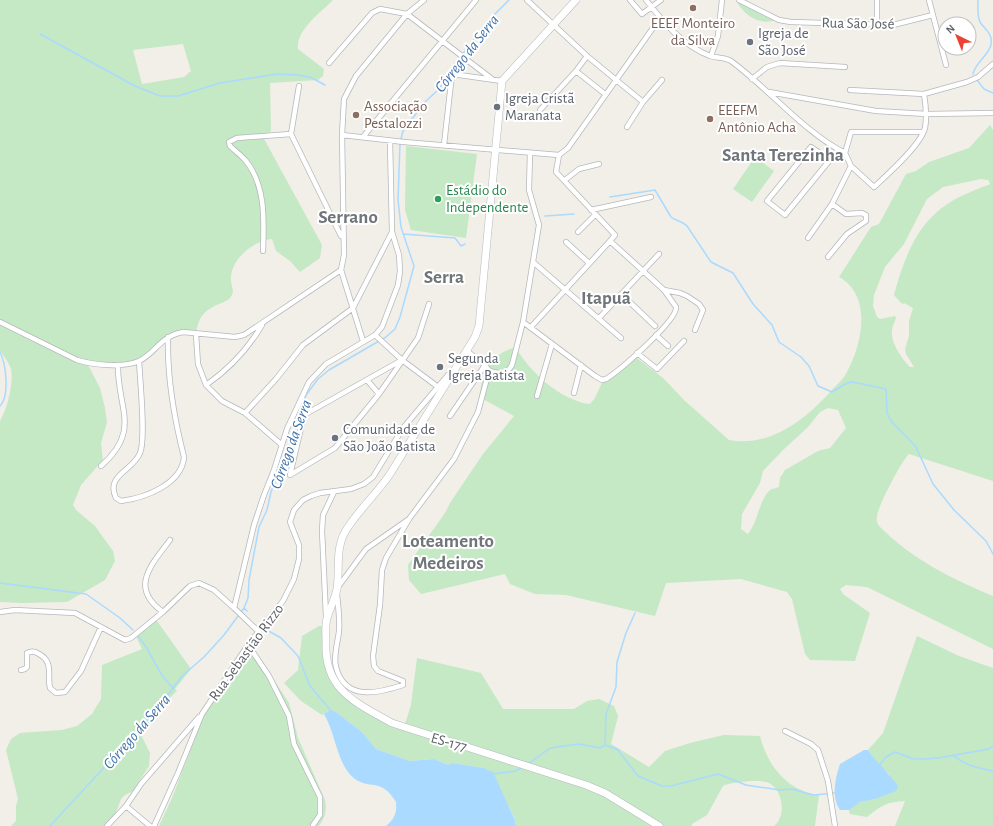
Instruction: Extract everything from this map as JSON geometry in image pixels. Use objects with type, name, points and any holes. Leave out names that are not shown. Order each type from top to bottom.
[{"type":"main road","points":[[502,81],[576,0]]},
{"type":"main road","name":"ES-177","points":[[502,81],[481,315],[475,337],[456,367],[440,386],[379,490],[345,532],[340,542],[337,589],[327,619],[325,658],[328,670],[344,693],[392,723],[416,732],[586,784],[659,826]]},
{"type":"street","points":[[363,341],[341,270],[344,255],[342,237],[342,135],[344,99],[356,76],[407,14],[424,0]]},
{"type":"street","points":[[363,137],[476,0]]},
{"type":"street","points":[[527,0],[587,56],[643,102]]},
{"type":"street","points":[[630,0],[642,14],[661,0]]},
{"type":"street","points":[[646,0],[675,34],[711,56],[729,60],[769,92],[822,139],[845,153]]},
{"type":"street","points":[[711,56],[718,36],[722,0]]},
{"type":"street","name":"Rua São José","points":[[739,0],[779,20],[791,22],[877,25],[904,23],[933,15]]},
{"type":"street","points":[[877,0],[877,25]]},
{"type":"street","points":[[929,0],[946,65]]},
{"type":"street","points":[[329,63],[376,10],[391,11],[407,14],[492,79]]},
{"type":"street","points":[[342,135],[397,142],[559,155],[568,148],[660,18]]},
{"type":"street","points":[[540,110],[587,56]]},
{"type":"street","points":[[752,79],[767,67],[780,63],[845,67]]},
{"type":"street","points":[[850,90],[924,94],[967,82],[978,77],[993,64]]},
{"type":"street","points":[[576,70],[605,94]]},
{"type":"street","points":[[444,145],[452,74],[502,81]]},
{"type":"street","points":[[627,127],[643,102],[662,80]]},
{"type":"street","points":[[299,86],[292,134],[342,237]]},
{"type":"street","points":[[769,92],[876,111],[927,114],[993,113]]},
{"type":"street","points":[[923,132],[851,132],[845,153],[851,166],[874,187],[891,172],[917,143],[923,132],[927,114],[924,94]]},
{"type":"street","points":[[263,251],[264,216],[258,185],[247,162],[230,146],[229,142],[237,138],[292,134]]},
{"type":"street","points":[[236,610],[254,525],[287,429],[309,382],[326,364],[363,341],[376,335],[382,327],[398,285],[400,255],[392,232],[390,141]]},
{"type":"street","points":[[830,160],[811,147],[767,201],[785,215],[830,160],[838,150]]},
{"type":"street","points":[[467,350],[485,365],[489,371],[501,374],[509,370],[512,365],[523,322],[539,226],[529,190],[530,153]]},
{"type":"street","points":[[531,327],[615,235],[556,172],[559,155]]},
{"type":"street","points":[[565,180],[579,169],[599,164]]},
{"type":"street","points":[[808,238],[832,204],[851,166]]},
{"type":"street","points":[[591,210],[651,197]]},
{"type":"street","points":[[828,257],[847,234],[866,221],[866,215],[862,213],[846,214],[832,204]]},
{"type":"street","points":[[578,232],[595,215]]},
{"type":"street","points":[[245,413],[276,379],[303,345],[354,308],[392,232]]},
{"type":"street","points":[[523,322],[602,380],[606,379],[637,353],[670,322],[677,310],[664,290],[641,272],[610,241]]},
{"type":"street","points":[[566,242],[589,263]]},
{"type":"street","points":[[599,318],[659,254]]},
{"type":"street","points":[[533,262],[621,338]]},
{"type":"street","points":[[0,322],[77,360],[89,364],[118,364],[139,361],[168,337],[183,332],[196,335],[234,337],[244,335],[263,324],[286,306],[341,270]]},
{"type":"street","points":[[664,290],[680,293],[699,304],[703,310],[695,330]]},
{"type":"street","points":[[621,294],[655,326]]},
{"type":"street","points":[[402,360],[304,415],[290,476],[335,448],[379,394],[418,338],[429,304]]},
{"type":"street","points":[[206,385],[222,374],[235,361],[254,338],[263,324]]},
{"type":"street","points":[[196,335],[198,364],[206,385],[229,406],[245,413],[282,445]]},
{"type":"street","points":[[376,335],[402,360],[440,386]]},
{"type":"street","points":[[656,335],[668,346]]},
{"type":"street","points":[[139,361],[142,445],[136,460],[118,475],[113,484],[116,498],[121,502],[159,489],[170,483],[179,474],[183,465],[184,457],[170,391],[167,364],[168,337]]},
{"type":"street","points":[[637,353],[657,369],[684,341]]},
{"type":"street","points":[[537,396],[552,344]]},
{"type":"street","points":[[101,466],[118,450],[123,439],[124,408],[118,382],[118,364]]},
{"type":"street","points":[[450,416],[485,365]]},
{"type":"street","points":[[574,393],[581,365]]},
{"type":"street","points":[[409,519],[366,549],[337,589],[339,630],[335,653],[336,667],[343,681],[353,690],[365,693],[381,692],[403,685],[403,681],[378,672],[374,666],[372,656],[380,605],[382,570],[386,558],[409,519],[454,459],[468,435],[478,412],[489,371]]},
{"type":"street","points":[[367,380],[379,394]]},
{"type":"street","name":"Rua Sebastião Rizzo","points":[[154,826],[171,791],[202,714],[258,631],[283,601],[294,579],[299,559],[299,545],[290,522],[294,510],[303,500],[311,496],[326,492],[351,489],[364,484],[373,477],[403,428],[440,386]]},
{"type":"street","points":[[327,619],[322,531],[323,515],[334,492]]},
{"type":"street","points":[[163,612],[153,605],[148,598],[144,585],[152,563],[170,540]]},
{"type":"street","points":[[0,612],[14,610],[70,612],[89,619],[121,639],[128,639],[163,612],[190,586],[199,583],[214,590],[258,631]]},
{"type":"street","points":[[21,670],[27,667],[27,653],[37,653],[44,657],[49,665],[50,688],[56,693],[65,692],[81,671],[101,627]]},
{"type":"street","points":[[248,645],[269,676],[289,716],[294,744],[320,797],[320,815],[313,825]]},
{"type":"street","points":[[107,826],[126,806],[141,784],[202,714]]},
{"type":"street","points":[[785,731],[811,744],[818,750],[828,780],[835,826]]},
{"type":"street","points":[[126,806],[150,826]]},
{"type":"green space","points":[[0,0],[333,0],[310,22],[298,42],[298,49],[324,69],[323,76],[318,80],[270,83],[271,131],[263,137],[322,245],[320,258],[300,272],[290,261],[276,251],[272,239],[258,243],[244,252],[234,266],[231,273],[232,296],[228,300],[205,312],[200,319],[196,333],[174,331],[138,360],[115,363],[87,363],[100,388],[107,422],[101,443],[103,460],[81,485],[73,505],[76,510],[95,526],[113,551],[115,561],[105,580],[67,602],[0,602],[0,421],[9,396],[12,375],[9,364],[0,351]],"holes":[[[183,44],[191,71],[184,77],[142,84],[133,50]]]},
{"type":"green space","points":[[738,2],[773,19],[773,21],[768,22],[753,18],[741,8]]},
{"type":"green space","points":[[990,125],[993,130],[993,481],[909,454],[896,474],[878,511],[877,523],[905,549],[933,567],[963,583],[993,596],[993,649],[867,587],[846,585],[840,589],[843,594],[870,613],[855,661],[810,660],[805,654],[792,599],[787,592],[741,579],[666,583],[655,616],[566,595],[535,594],[510,584],[505,574],[421,594],[409,580],[408,565],[445,513],[450,503],[483,454],[514,416],[479,397],[486,369],[499,355],[512,348],[516,348],[529,366],[547,384],[568,397],[579,402],[590,404],[595,398],[605,376],[610,375],[634,356],[663,378],[685,401],[729,440],[759,440],[773,435],[799,421],[810,412],[840,382],[847,372],[857,348],[860,335],[860,308],[857,296],[850,285],[839,277],[871,227],[879,224],[906,174],[916,171],[929,162],[969,148]],"holes":[[[981,179],[988,180],[990,183],[989,185],[974,190],[950,202],[937,212],[918,235],[904,263],[894,295],[902,304],[904,303],[913,308],[909,321],[909,336],[905,349],[906,354],[914,367],[910,367],[900,355],[893,340],[892,328],[896,318],[895,316],[880,319],[877,317],[873,306],[874,295],[885,267],[904,244],[927,199],[943,187]],[[828,408],[838,410],[846,428],[830,448],[818,451],[785,470],[780,478],[779,487],[770,490],[763,499],[748,534],[741,529],[742,514],[760,483],[763,471],[808,427],[820,412]]]},
{"type":"green space","name":"Estádio do Independente","points":[[406,146],[477,154],[466,238],[411,230],[405,210]]},
{"type":"green space","points":[[755,157],[774,171],[752,202],[733,189]]},
{"type":"green space","points":[[155,618],[191,669],[175,689],[177,691],[163,704],[163,707],[141,735],[150,753],[149,766],[133,791],[121,799],[115,815],[106,826],[11,826],[16,821],[16,806],[18,799],[6,750],[11,739],[20,733],[62,730],[77,726],[92,714],[101,699],[102,665],[142,649],[135,634]]},
{"type":"green space","points":[[319,626],[325,626],[330,668],[337,680],[364,703],[405,724],[411,705],[417,658],[481,673],[503,709],[574,709],[587,701],[599,699],[614,706],[618,716],[611,744],[649,767],[665,751],[690,743],[724,735],[760,736],[768,757],[780,775],[797,788],[808,793],[819,795],[815,826],[774,826],[778,822],[782,811],[782,804],[778,792],[769,783],[753,781],[732,783],[723,786],[707,815],[692,824],[692,826],[516,826],[515,819],[492,772],[484,768],[452,763],[448,765],[434,759],[410,761],[376,749],[362,732],[336,712],[330,710],[322,715],[301,701],[284,683],[298,670],[302,636]]},
{"type":"green space","points":[[917,636],[959,656],[993,668],[993,826],[895,826],[905,801],[893,802],[884,805],[867,817],[850,814],[849,810],[854,805],[860,802],[875,799],[890,775],[880,766],[868,750],[883,733]]},
{"type":"green space","points":[[256,652],[289,703],[298,738],[325,800],[326,811],[321,823],[319,826],[159,826],[172,798],[205,713],[243,658],[248,659]]},
{"type":"water","points":[[330,710],[336,712],[362,732],[376,749],[410,761],[434,759],[448,765],[452,763],[484,768],[493,772],[515,820],[516,826],[386,826],[392,821],[395,815],[396,802],[391,794],[385,789],[376,785],[360,782],[349,773],[340,758],[324,714]]},
{"type":"water","points":[[864,750],[868,750],[898,786],[896,791],[875,799],[860,802],[849,810],[840,810],[837,805],[835,794],[835,782],[840,764]]},
{"type":"waterway","name":"Córrego da Serra","points":[[50,826],[156,711],[182,676],[204,657],[224,635],[244,608],[248,598],[249,580],[259,527],[267,510],[271,492],[277,477],[285,463],[298,416],[306,395],[318,379],[329,370],[386,337],[395,329],[400,317],[414,266],[401,227],[398,200],[400,143],[403,131],[424,103],[440,88],[453,66],[491,18],[509,0]]},
{"type":"waterway","points":[[973,74],[976,66],[987,53],[991,45],[991,37],[979,20],[978,0]]},
{"type":"waterway","points":[[40,34],[135,86],[160,96],[178,96],[220,83],[277,74],[299,75],[312,78],[325,85]]},
{"type":"waterway","points":[[977,80],[984,89],[993,93]]},
{"type":"waterway","points":[[610,197],[655,190],[671,217],[687,226],[711,262],[733,273],[753,304],[772,325],[779,342],[801,357],[809,366],[818,386],[832,392],[847,383],[853,382],[886,389],[887,413],[891,421],[916,447],[933,484],[954,510],[986,541],[993,554]]},
{"type":"waterway","points":[[545,216],[574,214]]},
{"type":"waterway","points":[[403,234],[455,238],[461,246],[465,244]]},
{"type":"waterway","points":[[0,352],[4,364],[6,380],[5,395],[0,406]]},
{"type":"waterway","points":[[0,583],[86,594],[120,618],[133,630]]},
{"type":"waterway","name":"Córrego da Serra","points":[[244,608],[247,611]]},
{"type":"waterway","points":[[605,745],[606,714],[616,687],[617,662],[626,633],[635,613]]},
{"type":"waterway","points":[[265,629],[281,638],[298,656],[310,686],[332,712]]},
{"type":"waterway","points":[[139,637],[144,643],[159,671],[174,689]]},
{"type":"waterway","points":[[528,764],[550,748],[579,744],[600,748],[605,745],[617,749],[638,776],[662,786],[671,786],[718,774],[746,785],[780,790],[792,789],[813,795],[835,793]]},
{"type":"waterway","points":[[879,766],[886,757],[895,752],[914,759],[923,759],[938,758],[989,749],[993,746]]},
{"type":"waterway","points":[[953,755],[967,764],[977,768],[993,771]]},
{"type":"waterway","points":[[492,774],[515,771],[521,768]]},
{"type":"place","name":"EEEF Monteiro da Silva","points":[[693,8]]},
{"type":"place","name":"Igreja de São José","points":[[750,42]]},
{"type":"place","name":"Igreja Cristã Maranata","points":[[497,107]]},
{"type":"place","name":"Associação Pestalozzi","points":[[356,115]]},
{"type":"place","name":"EEEFM Antônio Acha","points":[[710,119]]},
{"type":"place","name":"Estádio do Independente","points":[[438,199]]},
{"type":"place","name":"Segunda Igreja Batista","points":[[440,367]]},
{"type":"place","name":"Comunidade de São João Batista","points":[[335,438]]},
{"type":"district","name":"Santa Terezinha","points":[[783,154]]},
{"type":"district","name":"Serrano","points":[[348,216]]},
{"type":"district","name":"Serra","points":[[444,276]]},
{"type":"district","name":"Itapuã","points":[[606,297]]},
{"type":"district","name":"Loteamento Medeiros","points":[[448,551]]}]
